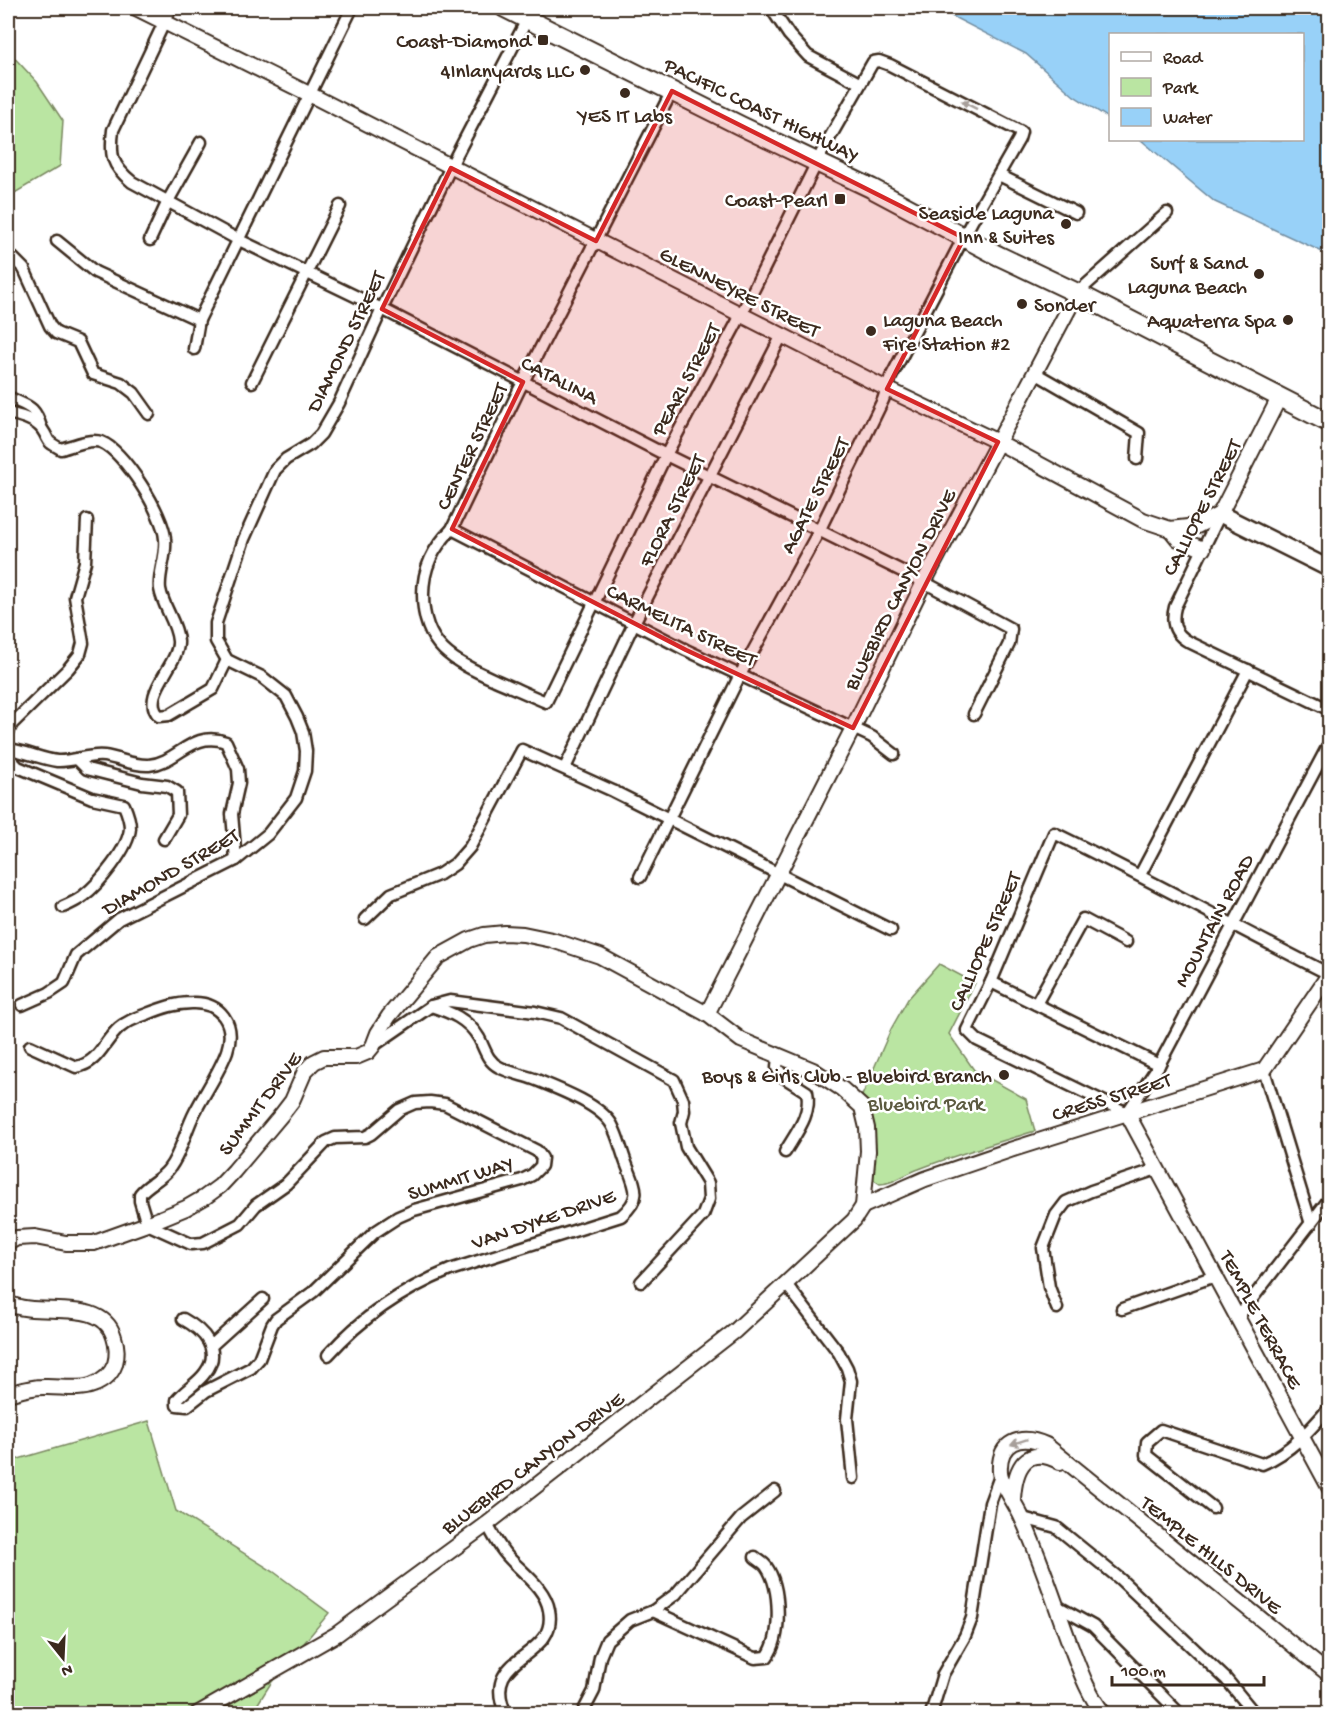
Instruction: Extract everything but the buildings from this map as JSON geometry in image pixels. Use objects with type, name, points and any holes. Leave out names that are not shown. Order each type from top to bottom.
[{"type":"highway","name":"PACIFIC COAST HIGHWAY","points":[[505,8],[530,14],[672,91],[871,188],[998,256],[1077,293],[1329,423]]},
{"type":"main road","points":[[1220,514],[1329,570]]},
{"type":"street","name":"GLENNEYRE STREET","points":[[136,8],[887,389],[998,442],[1143,520],[1170,529],[1197,526],[1220,514]]},
{"type":"street","points":[[164,21],[171,8]]},
{"type":"street","points":[[194,349],[199,320],[352,8]]},
{"type":"street","points":[[771,8],[789,35],[808,56],[859,83]]},
{"type":"street","name":"DIAMOND STREET","points":[[22,1005],[49,993],[64,983],[76,955],[119,919],[236,860],[268,834],[296,798],[305,771],[306,751],[303,732],[286,696],[262,677],[227,660],[216,641],[216,623],[244,539],[275,470],[286,459],[311,444],[321,434],[339,403],[451,168],[530,14]]},
{"type":"street","name":"CATALINA","points":[[164,21],[113,130],[112,160],[120,172],[132,182],[237,239],[382,309],[666,455],[924,582],[1011,629],[1009,644],[974,714]]},
{"type":"street","name":"PEARL STREET","points":[[546,702],[666,455],[741,315],[859,83],[873,62],[879,61],[890,65],[1021,132]]},
{"type":"street","name":"CENTER STREET","points":[[546,702],[470,669],[444,652],[430,631],[423,607],[423,582],[428,560],[439,542],[452,529],[523,382],[672,91]]},
{"type":"street","name":"AGATE STREET","points":[[640,877],[740,675],[819,531],[887,389],[891,376],[1021,132]]},
{"type":"street","points":[[150,240],[168,201],[201,142]]},
{"type":"street","points":[[999,175],[1076,213]]},
{"type":"street","points":[[252,382],[340,206]]},
{"type":"street","name":"BLUEBIRD CANYON DRIVE","points":[[707,1014],[853,728],[924,582],[1077,293],[1167,213]]},
{"type":"street","points":[[57,241],[95,272],[199,320]]},
{"type":"street","points":[[8,253],[24,269],[50,326],[56,333],[78,342],[93,374],[122,383],[134,393],[149,414]]},
{"type":"street","name":"FLORA STREET","points":[[565,768],[634,623],[782,335]]},
{"type":"street","points":[[1035,374],[1139,433],[1137,459]]},
{"type":"street","points":[[8,397],[30,406],[37,414],[48,442],[61,449],[86,442],[100,441],[117,454],[140,482],[155,508],[165,536],[166,553],[160,587],[178,640],[177,653],[156,690],[153,705],[155,712],[159,716],[170,715],[213,688],[227,660]]},
{"type":"street","name":"CALLIOPE STREET","points":[[1248,670],[1180,636],[1174,625],[1174,612],[1220,514],[1279,398]]},
{"type":"street","points":[[8,413],[24,417],[41,428]]},
{"type":"street","points":[[8,732],[12,724],[69,669],[80,654],[83,642],[75,597],[85,562],[87,520]]},
{"type":"street","name":"CARMELITA STREET","points":[[452,529],[686,650],[872,737],[894,754]]},
{"type":"street","points":[[1170,529],[1178,539],[1203,549]]},
{"type":"street","points":[[1311,1224],[1264,1070],[1329,974],[1140,875],[1248,670],[1329,710]]},
{"type":"street","points":[[8,749],[59,761],[102,756],[147,765],[161,763],[185,747],[204,739],[214,738],[226,742],[238,769],[239,783],[232,814],[236,860]]},
{"type":"street","name":"MOUNTAIN ROAD","points":[[1127,1113],[1159,1065],[1329,742]]},
{"type":"street","points":[[365,919],[391,894],[440,874],[455,864],[470,847],[522,750],[565,768],[891,930]]},
{"type":"street","points":[[8,757],[18,767],[92,798],[124,805],[127,813],[130,827],[127,839],[117,857],[98,883],[82,897],[63,907]]},
{"type":"street","points":[[77,759],[87,769],[142,783],[167,786],[177,792],[178,815],[164,839]]},
{"type":"street","name":"CALLIOPE STREET","points":[[1127,1113],[977,1040],[967,1030],[991,982],[1054,833],[1140,875]]},
{"type":"street","points":[[1036,1004],[1083,919],[1126,942]]},
{"type":"street","points":[[373,1046],[389,1016],[438,957],[469,940],[484,935],[523,934],[552,940],[600,956],[707,1014],[741,1040],[813,1070],[842,1089],[862,1107],[867,1128],[868,1151],[863,1206]]},
{"type":"street","points":[[991,982],[1159,1065]]},
{"type":"street","points":[[373,1046],[430,1006],[450,1000],[528,1010],[561,1018],[674,1080],[683,1100],[684,1111],[681,1123],[686,1147],[708,1183],[709,1199],[703,1215],[641,1282]]},
{"type":"street","points":[[30,1046],[76,1067],[92,1061],[118,1029],[128,1022],[174,1005],[194,1002],[208,1005],[220,1011],[227,1020],[230,1032],[226,1052],[194,1114],[179,1150],[169,1169],[140,1194],[147,1224]]},
{"type":"street","name":"VAN DYKE DRIVE","points":[[328,1355],[344,1337],[377,1310],[432,1277],[621,1216],[631,1207],[636,1195],[634,1182],[617,1138],[602,1113],[533,1079],[498,1067],[488,1059],[478,1036],[462,1019],[452,1012],[430,1006]]},
{"type":"street","name":"SUMMIT DRIVE","points":[[8,1243],[17,1238],[35,1237],[66,1243],[94,1243],[186,1208],[220,1186],[292,1101],[305,1071],[314,1062],[324,1057],[356,1057],[368,1052],[373,1046]]},
{"type":"street","points":[[777,1055],[777,1068],[785,1078],[807,1092],[809,1101],[807,1112],[785,1152]]},
{"type":"street","name":"CRESS STREET","points":[[863,1206],[943,1172],[1264,1070]]},
{"type":"street","name":"SUMMIT WAY","points":[[147,1224],[191,1244],[203,1243],[240,1224],[256,1205],[285,1184],[326,1142],[335,1137],[365,1137],[399,1110],[415,1103],[445,1104],[537,1151],[542,1158],[541,1166],[522,1180],[414,1210],[386,1224],[313,1292],[276,1319],[260,1359],[251,1368],[206,1391],[187,1406],[177,1405],[177,1400],[206,1373],[212,1360],[211,1346]]},
{"type":"street","name":"TEMPLE TERRACE","points":[[1127,1113],[1329,1489]]},
{"type":"street","points":[[1057,1308],[1049,1287],[1043,1248],[1056,1215],[1066,1203],[1091,1191],[1157,1169]]},
{"type":"street","points":[[1238,1317],[1329,1198]]},
{"type":"street","name":"BLUEBIRD CANYON DRIVE","points":[[197,1713],[337,1634],[487,1524],[714,1348],[854,1220],[863,1206]]},
{"type":"street","points":[[1122,1309],[1215,1276]]},
{"type":"street","points":[[786,1284],[839,1353],[847,1368],[851,1381],[848,1419],[853,1478]]},
{"type":"street","points":[[183,1319],[198,1327],[211,1346],[262,1299]]},
{"type":"street","points":[[8,1303],[25,1308],[86,1312],[101,1318],[112,1329],[117,1346],[115,1364],[104,1381],[90,1387],[27,1388],[8,1394]]},
{"type":"street","points":[[1213,1508],[1146,1455],[1147,1442],[1161,1430],[1262,1464],[1274,1459],[1303,1439],[1329,1407]]},
{"type":"street","name":"TEMPLE HILLS DRIVE","points":[[1000,1476],[1001,1456],[1005,1449],[1017,1440],[1034,1440],[1046,1445],[1329,1675]]},
{"type":"street","name":"TEMPLE HILLS DRIVE","points":[[1013,1499],[1019,1467],[1031,1457],[1049,1456],[1068,1465]]},
{"type":"street","points":[[1000,1476],[1023,1518],[1082,1676],[1100,1711]]},
{"type":"street","points":[[931,1713],[943,1674],[965,1636],[972,1618],[990,1503],[1000,1476]]},
{"type":"street","points":[[582,1713],[594,1691],[600,1657],[607,1640],[630,1620],[653,1611],[676,1594],[741,1518],[775,1491]]},
{"type":"street","points":[[990,1503],[996,1500],[1013,1499]]},
{"type":"street","points":[[1023,1518],[1056,1527],[1120,1579],[1226,1679],[1255,1713]]},
{"type":"street","points":[[487,1524],[503,1551],[541,1592],[549,1607],[550,1622],[546,1637],[536,1648],[520,1657],[509,1667],[504,1677],[500,1689],[506,1713]]},
{"type":"street","points":[[653,1611],[755,1658],[767,1656],[774,1647],[778,1613],[777,1596],[766,1565],[755,1557]]},
{"type":"street","points":[[1057,1606],[1093,1626],[1180,1713]]},
{"type":"highlighted area","points":[[672,91],[964,238],[887,389],[998,442],[853,728],[686,650],[452,529],[523,382],[382,309],[451,168],[596,241]]},
{"type":"green space","points":[[8,51],[37,82],[63,121],[60,166],[8,197]]},
{"type":"green space","name":"Bluebird Park","points":[[939,964],[975,983],[949,1034],[974,1070],[1026,1099],[1035,1131],[948,1158],[880,1184],[871,1175],[861,1098],[891,1029],[908,999]]},
{"type":"green space","points":[[149,1421],[176,1511],[274,1572],[329,1613],[271,1683],[252,1713],[8,1714],[8,1462]]},
{"type":"water","points":[[936,8],[1329,8],[1329,255],[1215,202],[1142,141],[1304,141],[1304,33],[1109,33],[1109,118],[1074,96],[1026,54]]},
{"type":"place","name":"Coast-Diamond","points":[[543,40]]},
{"type":"place","name":"4Inlanyards LLC","points":[[585,70]]},
{"type":"place","name":"YES IT Labs","points":[[625,93]]},
{"type":"place","name":"Coast-Pearl","points":[[840,199]]},
{"type":"place","name":"Seaside Laguna Inn & Suites","points":[[1066,224]]},
{"type":"place","name":"Surf & Sand Laguna Beach","points":[[1259,274]]},
{"type":"place","name":"Sonder","points":[[1022,304]]},
{"type":"place","name":"Aquaterra Spa","points":[[1288,320]]},
{"type":"place","name":"Laguna Beach Fire Station #2","points":[[871,331]]},
{"type":"place","name":"Boys & Girls Club - Bluebird Branch","points":[[1004,1075]]}]
